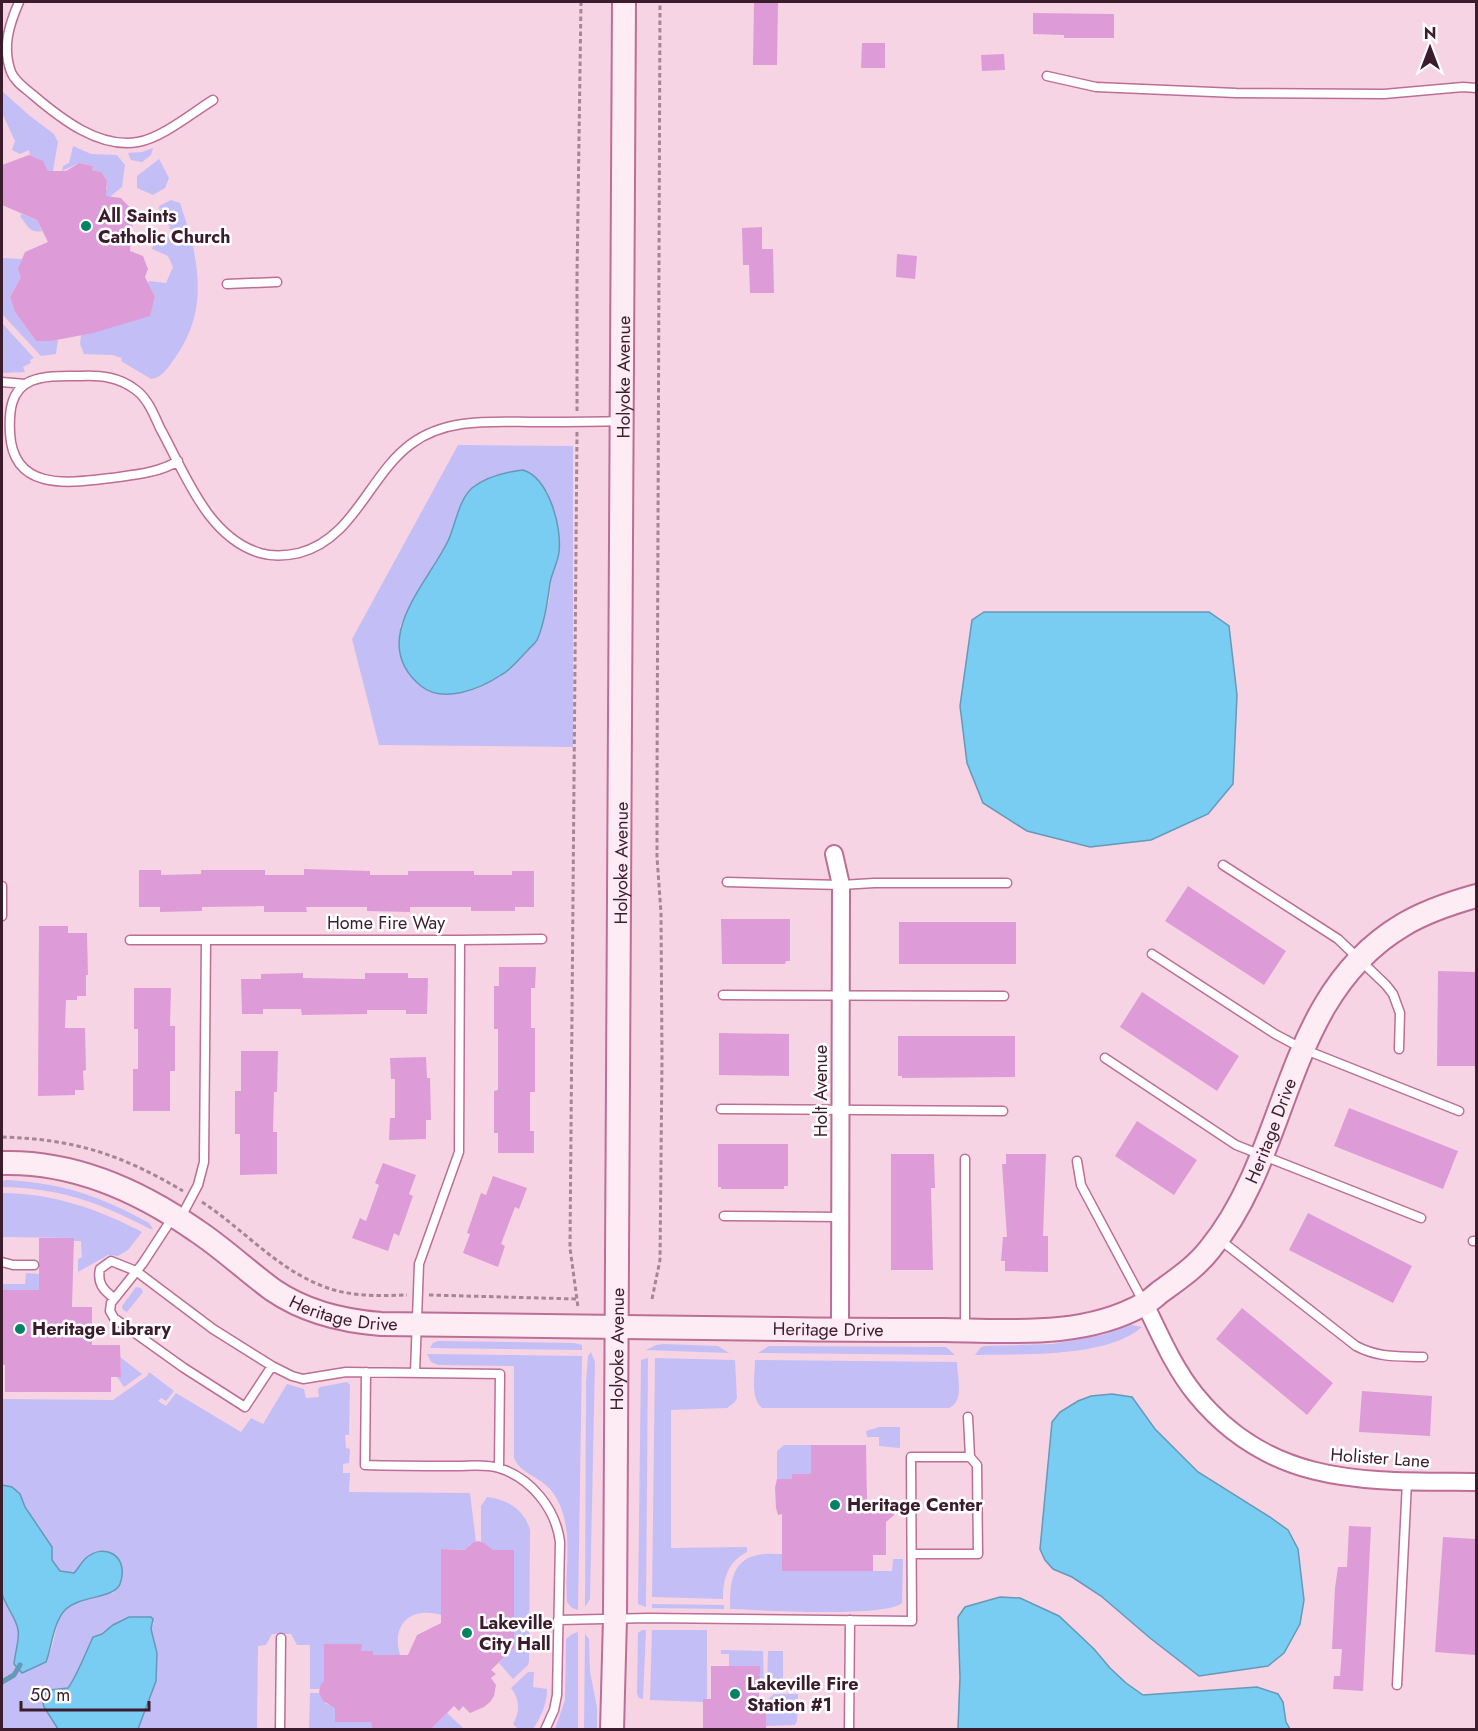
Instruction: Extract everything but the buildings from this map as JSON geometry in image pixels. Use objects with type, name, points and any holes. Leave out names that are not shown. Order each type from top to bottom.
[{"type":"street","name":"Holyoke Avenue","points":[[613,1728],[625,421],[624,2]]},
{"type":"street","name":"Holt Avenue","points":[[834,854],[841,885],[840,1330]]},
{"type":"street","name":"Heritage Drive","points":[[2,1163],[45,1165],[91,1176],[135,1194],[177,1218],[228,1253],[272,1289],[314,1311],[364,1323],[840,1330],[1052,1330],[1073,1327],[1111,1318],[1145,1304],[1198,1263],[1219,1238],[1245,1196],[1312,1028],[1342,979],[1373,947],[1401,926],[1438,908],[1476,896]]},
{"type":"street","name":"Holister Lane","points":[[1145,1304],[1164,1345],[1195,1394],[1216,1417],[1251,1445],[1286,1463],[1344,1478],[1407,1482],[1476,1482]]},
{"type":"lane","points":[[19,2],[7,34],[7,51],[14,78],[47,107],[84,131],[107,140],[138,142],[163,132],[213,100]]},
{"type":"lane","points":[[1047,76],[1096,87],[1236,93],[1384,94],[1463,87],[1476,88]]},
{"type":"lane","points":[[227,284],[277,282]]},
{"type":"lane","points":[[2,382],[25,384],[42,378],[94,375],[106,376],[123,382],[145,399],[208,514],[225,534],[247,548],[264,554],[283,556],[311,550],[335,535],[397,457],[425,435],[442,428],[473,422],[625,421]]},
{"type":"lane","points":[[25,384],[14,396],[10,418],[11,441],[16,456],[29,473],[39,478],[61,482],[101,480],[169,467],[178,461]]},
{"type":"lane","points":[[1223,865],[1338,939],[1386,985],[1400,1012],[1399,1049]]},
{"type":"lane","points":[[728,882],[841,885],[1007,883]]},
{"type":"lane","points":[[2,886],[2,916]]},
{"type":"lane","points":[[460,940],[542,939]]},
{"type":"lane","name":"Home Fire Way","points":[[130,940],[460,940],[459,1152],[419,1264],[415,1373]]},
{"type":"lane","points":[[206,940],[204,1162],[202,1173],[193,1197],[114,1298],[110,1308],[111,1315],[184,1368],[245,1407],[272,1366]]},
{"type":"lane","points":[[1152,954],[1275,1034],[1303,1049],[1459,1111]]},
{"type":"lane","points":[[723,995],[1004,996]]},
{"type":"lane","points":[[1105,1058],[1236,1145],[1421,1218]]},
{"type":"lane","points":[[721,1109],[1003,1111]]},
{"type":"lane","points":[[966,1159],[966,1330]]},
{"type":"lane","points":[[1077,1161],[1081,1185],[1145,1304]]},
{"type":"lane","points":[[724,1216],[840,1216]]},
{"type":"lane","points":[[1219,1238],[1356,1346],[1371,1354],[1423,1356]]},
{"type":"lane","points":[[114,1298],[100,1284],[99,1274],[103,1266],[111,1261],[136,1271],[213,1329],[272,1366],[303,1379],[346,1372],[500,1374],[499,1468]]},
{"type":"lane","points":[[2,1262],[13,1265],[34,1265]]},
{"type":"lane","points":[[366,1372],[365,1465],[499,1468],[536,1491],[546,1505],[554,1521],[560,1542],[557,1695],[554,1710],[545,1730]]},
{"type":"lane","points":[[912,1554],[978,1554],[977,1465],[970,1457],[968,1417]]},
{"type":"lane","points":[[558,1620],[615,1618],[912,1621],[911,1457],[970,1457]]},
{"type":"lane","points":[[1397,1685],[1407,1482]]},
{"type":"lane","points":[[849,1730],[850,1620]]},
{"type":"lane","points":[[280,1730],[281,1638]]},
{"type":"path","points":[[578,1307],[570,1248],[581,2]]},
{"type":"path","points":[[652,1299],[660,1260],[662,1060],[661,913],[657,857],[660,2]]},
{"type":"path","points":[[2,1137],[47,1139],[89,1148],[135,1165],[204,1203],[296,1274],[321,1286],[368,1295],[577,1299]]},
{"type":"shaded area","points":[[2,91],[54,134],[58,142],[53,171],[48,171],[42,161],[30,156],[29,150],[20,154],[12,150],[15,141],[2,113]]},
{"type":"shaded area","points":[[73,146],[91,154],[117,155],[125,165],[122,187],[106,200],[101,193],[107,189],[107,180],[101,172],[92,170],[93,166],[79,163],[62,171],[63,166],[69,163]]},
{"type":"shaded area","points":[[153,148],[151,155],[142,162],[131,160],[128,153],[142,152]]},
{"type":"shaded area","points":[[159,159],[169,178],[165,188],[153,195],[137,188],[137,176]]},
{"type":"shaded area","points":[[171,200],[180,203],[188,228],[185,232],[169,229],[170,226],[160,216],[159,206]]},
{"type":"shaded area","points":[[22,214],[37,220],[42,231],[38,232],[29,228],[20,216]]},
{"type":"shaded area","points":[[165,237],[184,240],[193,246],[198,292],[193,320],[181,348],[163,373],[151,379],[121,361],[122,358],[112,355],[84,354],[80,344],[81,335],[150,315],[155,297],[148,284],[149,281],[166,283],[173,267],[168,256],[152,249],[155,240]]},
{"type":"shaded area","points":[[2,258],[22,259],[21,277],[10,297],[15,312],[36,341],[58,340],[56,354],[41,356],[2,314]]},
{"type":"shaded area","points":[[2,323],[34,358],[30,360],[31,363],[23,367],[25,372],[2,373]]},
{"type":"shaded area","points":[[458,445],[573,446],[573,747],[379,745],[352,639]],"holes":[[[513,471],[547,491],[560,545],[551,581],[549,601],[536,641],[502,675],[470,690],[441,694],[428,691],[419,685],[400,626],[415,595],[448,541],[462,500],[484,480]]]},
{"type":"shaded area","points":[[2,1181],[46,1184],[81,1192],[131,1213],[149,1223],[153,1229],[78,1198],[42,1190],[2,1187]]},
{"type":"shaded area","points":[[2,1193],[57,1199],[109,1216],[142,1232],[128,1250],[118,1256],[108,1255],[78,1272],[78,1259],[82,1257],[81,1241],[74,1241],[73,1238],[2,1237]]},
{"type":"shaded area","points":[[26,1273],[39,1274],[39,1290],[2,1290],[2,1284],[25,1284]]},
{"type":"shaded area","points":[[136,1287],[141,1288],[143,1292],[127,1312],[122,1306]]},
{"type":"shaded area","points":[[1131,1325],[1142,1327],[1127,1337],[1086,1349],[1038,1354],[975,1355],[981,1347],[986,1346],[1052,1344],[1102,1335]]},
{"type":"shaded area","points":[[438,1341],[574,1343],[582,1345],[582,1350],[430,1348]]},
{"type":"shaded area","points":[[664,1344],[718,1346],[729,1353],[646,1350]]},
{"type":"shaded area","points":[[769,1346],[946,1347],[955,1355],[758,1353]]},
{"type":"shaded area","points":[[591,1352],[595,1362],[590,1599],[585,1607],[586,1382],[588,1356]]},
{"type":"shaded area","points":[[427,1354],[582,1356],[578,1610],[572,1608],[567,1602],[566,1528],[558,1501],[545,1484],[520,1467],[514,1458],[514,1366],[438,1365],[431,1362]]},
{"type":"shaded area","points":[[120,1357],[142,1374],[124,1387],[117,1377],[121,1377]]},
{"type":"shaded area","points":[[648,1358],[646,1607],[638,1604],[641,1360]]},
{"type":"shaded area","points":[[655,1358],[735,1360],[737,1398],[735,1402],[727,1408],[671,1410],[671,1548],[747,1547],[747,1552],[735,1561],[728,1571],[723,1599],[652,1597]]},
{"type":"shaded area","points":[[755,1360],[957,1362],[959,1394],[954,1405],[949,1408],[762,1408],[758,1404],[755,1393]]},
{"type":"shaded area","points":[[149,1372],[174,1391],[166,1401],[161,1398],[158,1401],[166,1406],[176,1393],[241,1432],[251,1418],[263,1424],[287,1384],[304,1389],[306,1398],[319,1397],[320,1387],[347,1382],[350,1385],[349,1435],[345,1435],[346,1448],[350,1449],[349,1463],[343,1464],[343,1473],[350,1473],[349,1492],[470,1493],[476,1542],[469,1545],[469,1550],[441,1549],[441,1615],[421,1613],[406,1620],[398,1634],[400,1655],[373,1655],[373,1651],[361,1651],[361,1644],[324,1644],[324,1681],[320,1689],[310,1689],[310,1645],[297,1645],[291,1634],[272,1634],[266,1645],[258,1646],[257,1729],[138,1729],[156,1681],[151,1629],[154,1623],[146,1617],[131,1617],[93,1637],[68,1686],[63,1690],[46,1692],[42,1697],[44,1707],[58,1729],[2,1729],[2,1594],[18,1630],[14,1664],[32,1669],[49,1654],[59,1621],[66,1609],[82,1599],[113,1593],[123,1575],[86,1558],[74,1574],[60,1571],[51,1560],[52,1547],[25,1507],[20,1494],[2,1485],[2,1399],[113,1400],[147,1376]]},
{"type":"shaded area","points":[[879,1427],[900,1427],[900,1448],[879,1446],[879,1437],[867,1437],[866,1431]]},
{"type":"shaded area","points":[[784,1445],[811,1445],[811,1474],[792,1479],[777,1479],[777,1451]]},
{"type":"shaded area","points":[[487,1497],[501,1500],[514,1507],[524,1517],[530,1530],[529,1661],[528,1665],[513,1679],[499,1663],[514,1648],[514,1550],[487,1550],[486,1545],[481,1542],[481,1506]]},
{"type":"shaded area","points":[[761,1554],[782,1554],[782,1571],[892,1571],[893,1559],[903,1559],[902,1603],[891,1608],[848,1612],[730,1609],[731,1584],[742,1562]]},
{"type":"shaded area","points":[[652,1604],[724,1605],[724,1609],[652,1608]]},
{"type":"shaded area","points":[[646,1630],[643,1699],[637,1694],[638,1633]]},
{"type":"shaded area","points":[[652,1630],[707,1630],[707,1699],[703,1702],[650,1700]]},
{"type":"shaded area","points":[[578,1632],[578,1729],[555,1729],[565,1700],[566,1639]]},
{"type":"shaded area","points":[[585,1634],[589,1639],[590,1672],[597,1707],[597,1729],[584,1729]]},
{"type":"shaded area","points":[[721,1650],[763,1651],[764,1690],[759,1690],[759,1666],[729,1666],[729,1654],[721,1654]]},
{"type":"shaded area","points":[[768,1651],[783,1651],[783,1690],[767,1689]]},
{"type":"shaded area","points":[[528,1672],[534,1672],[533,1687],[547,1689],[546,1700],[533,1729],[518,1729],[513,1724],[518,1710],[511,1688]]},
{"type":"shaded area","points":[[310,1693],[320,1693],[326,1704],[335,1706],[335,1722],[371,1722],[372,1728],[432,1728],[447,1713],[463,1728],[462,1730],[309,1730]]},
{"type":"shaded area","points":[[774,1694],[798,1694],[795,1725],[766,1726],[767,1700]]},
{"type":"water","points":[[523,470],[532,475],[547,493],[556,517],[559,542],[544,620],[537,640],[509,670],[483,685],[450,694],[430,691],[421,686],[406,669],[399,651],[400,632],[406,613],[448,541],[467,493],[490,478]]},
{"type":"water","points":[[984,612],[1209,612],[1229,626],[1237,695],[1233,784],[1208,814],[1151,840],[1090,847],[1027,831],[983,803],[967,763],[960,706],[972,620]]},
{"type":"water","points":[[1112,1394],[1132,1397],[1155,1429],[1198,1472],[1288,1530],[1298,1549],[1304,1600],[1300,1624],[1284,1653],[1268,1666],[1199,1676],[1101,1596],[1072,1577],[1053,1569],[1045,1560],[1040,1549],[1052,1422],[1060,1412],[1078,1401],[1091,1396]]},
{"type":"water","points":[[2,1485],[12,1487],[20,1494],[25,1507],[52,1547],[52,1560],[60,1571],[74,1573],[85,1559],[100,1551],[113,1554],[118,1559],[122,1574],[117,1589],[71,1605],[65,1610],[55,1628],[46,1662],[22,1673],[14,1664],[18,1637],[17,1626],[2,1594]]},
{"type":"water","points":[[1000,1597],[1020,1598],[1059,1616],[1094,1649],[1110,1668],[1143,1695],[1257,1687],[1278,1694],[1283,1702],[1286,1722],[1290,1729],[958,1729],[960,1677],[958,1617],[965,1607]]},
{"type":"water","points":[[129,1617],[151,1617],[153,1619],[151,1629],[157,1653],[156,1681],[138,1729],[58,1729],[44,1707],[41,1697],[50,1690],[68,1688],[93,1637]]},
{"type":"waterway","points":[[2,1682],[14,1675],[20,1665]]},
{"type":"place","name":"All Saints Catholic Church","points":[[86,226]]},
{"type":"place","name":"Heritage Library","points":[[20,1329]]},
{"type":"place","name":"Heritage Center","points":[[835,1505]]},
{"type":"place","name":"Lakeville City Hall","points":[[467,1633]]},
{"type":"place","name":"Lakeville Fire Station #1","points":[[735,1694]]}]
